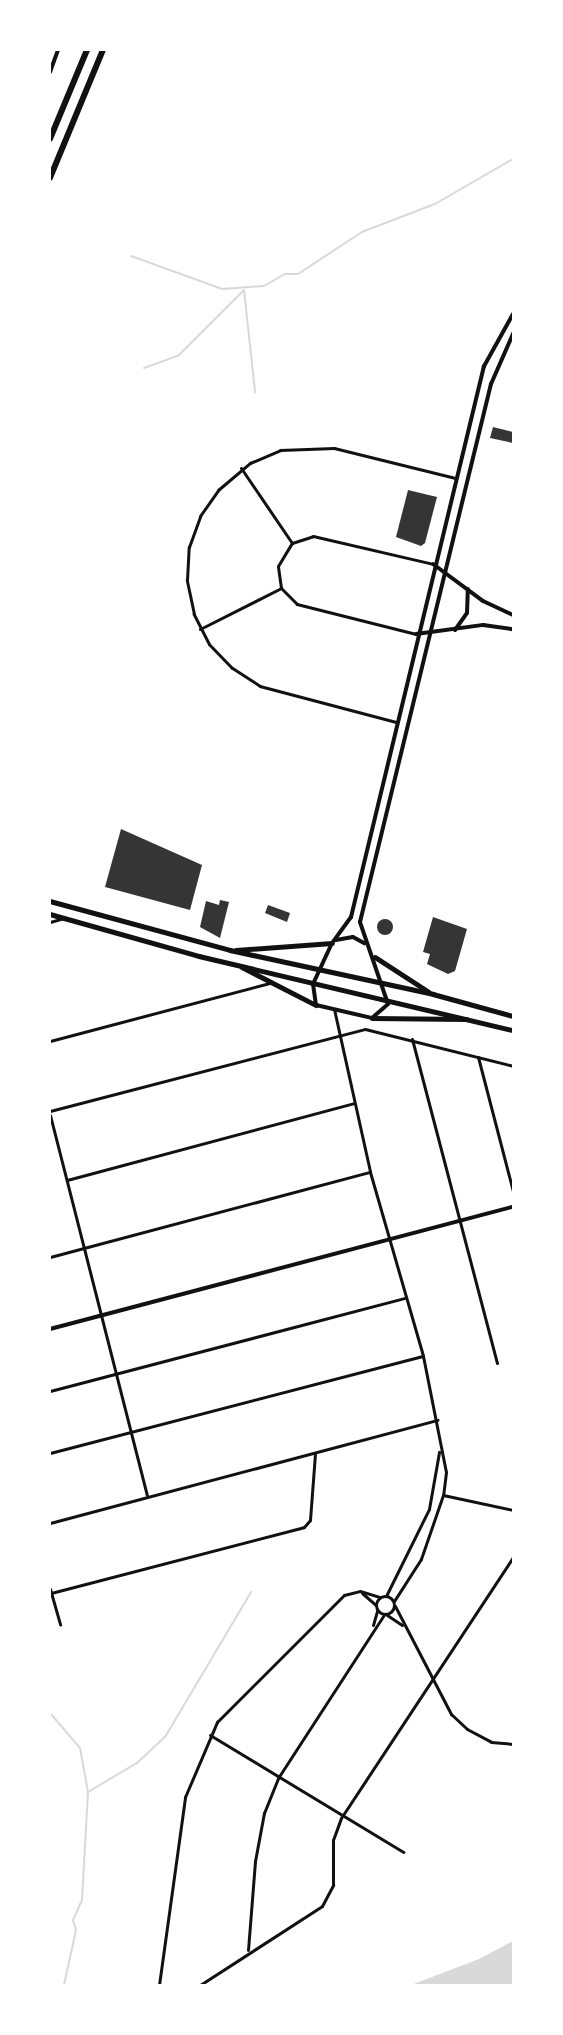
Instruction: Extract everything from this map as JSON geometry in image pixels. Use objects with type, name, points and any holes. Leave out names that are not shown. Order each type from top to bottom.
[{"type":"highway","points":[[50,139],[86,50]]},
{"type":"highway","points":[[50,178],[103,50]]},
{"type":"main road","points":[[50,901],[230,950],[433,994],[513,1016]]},
{"type":"main road","points":[[50,914],[237,964],[389,998],[513,1030]]},
{"type":"main road","points":[[230,950],[334,942]]},
{"type":"main road","points":[[375,957],[433,994]]},
{"type":"main road","points":[[237,964],[270,983],[316,1004]]},
{"type":"main road","points":[[372,1018],[476,1019]]},
{"type":"street","points":[[50,72],[58,50]]},
{"type":"street","points":[[334,942],[352,936],[364,943],[375,957],[389,998],[384,1009],[372,1018],[316,1004],[314,981],[334,942],[352,917],[416,634],[484,366],[513,314]]},
{"type":"street","points":[[364,943],[360,922],[444,572],[491,384],[513,334]]},
{"type":"street","points":[[396,722],[260,686],[223,661],[200,629],[187,580],[192,536],[211,498],[241,468],[280,450],[317,446],[455,478]]},
{"type":"street","points":[[241,468],[292,543]]},
{"type":"street","points":[[513,615],[433,564],[318,536],[292,543],[278,566],[282,588],[302,606],[416,634],[430,635],[454,632],[483,625],[513,629]]},
{"type":"street","points":[[200,629],[282,588]]},
{"type":"street","points":[[454,632],[467,613],[468,588]]},
{"type":"street","points":[[50,922],[64,918]]},
{"type":"street","points":[[50,1041],[270,983]]},
{"type":"street","points":[[334,1009],[336,1035],[370,1172],[391,1239],[405,1298],[423,1356],[438,1420],[440,1452],[446,1472],[443,1495],[421,1559],[394,1601],[395,1606],[404,1628],[451,1714],[467,1729],[491,1742],[513,1744]]},
{"type":"street","points":[[147,1495],[50,1113],[336,1035],[372,1029],[513,1066]]},
{"type":"street","points":[[412,1039],[497,1363]]},
{"type":"street","points":[[478,1057],[513,1191]]},
{"type":"street","points":[[67,1180],[354,1104]]},
{"type":"street","points":[[50,1257],[370,1172]]},
{"type":"street","points":[[50,1329],[391,1239],[459,1223],[513,1207]]},
{"type":"street","points":[[50,1391],[405,1298]]},
{"type":"street","points":[[50,1453],[423,1356]]},
{"type":"street","points":[[50,1523],[147,1495],[438,1420]]},
{"type":"street","points":[[386,1596],[411,1552],[428,1509],[440,1452]]},
{"type":"street","points":[[60,1626],[50,1591],[304,1527],[310,1520],[315,1453]]},
{"type":"street","points":[[443,1495],[513,1510]]},
{"type":"street","points":[[200,1985],[248,1951],[322,1906],[333,1885],[333,1840],[340,1818],[513,1557]]},
{"type":"street","points":[[159,1985],[176,1838],[185,1797],[210,1735],[234,1702],[344,1595],[360,1591],[380,1597],[386,1596],[394,1601]]},
{"type":"street","points":[[248,1951],[255,1861],[264,1813],[278,1778],[372,1628],[378,1611],[376,1605],[360,1591]]},
{"type":"street","points":[[376,1605],[380,1597]]},
{"type":"street","points":[[372,1628],[395,1606]]},
{"type":"street","points":[[378,1611],[404,1628]]},
{"type":"street","points":[[210,1735],[340,1818],[403,1852]]},
{"type":"shaded area","points":[[513,1941],[513,1985],[411,1985],[479,1959]]},
{"type":"building","points":[[493,427],[513,432],[513,443],[490,438]]},
{"type":"building","points":[[408,490],[437,497],[425,543],[421,546],[396,537]]},
{"type":"building","points":[[121,829],[202,865],[190,910],[105,887]]},
{"type":"building","points":[[220,900],[229,902],[220,938],[200,927],[206,901],[219,905]]},
{"type":"building","points":[[268,905],[290,913],[287,922],[265,913]]},
{"type":"building","points":[[433,917],[467,929],[455,971],[448,974],[427,964],[430,954],[423,952]]},
{"type":"building","points":[[382,919],[388,919],[393,924],[391,933],[382,935],[377,930],[377,924]]},
{"type":"waterway","points":[[131,256],[222,289],[264,286],[285,274],[298,274],[362,232],[435,204],[513,159]]},
{"type":"waterway","points":[[244,290],[255,392]]},
{"type":"waterway","points":[[144,368],[179,355],[244,290]]},
{"type":"waterway","points":[[88,1792],[137,1763],[165,1737],[251,1592]]},
{"type":"waterway","points":[[50,1713],[80,1748],[88,1792],[82,1900],[73,1920],[76,1930],[64,1985]]}]
